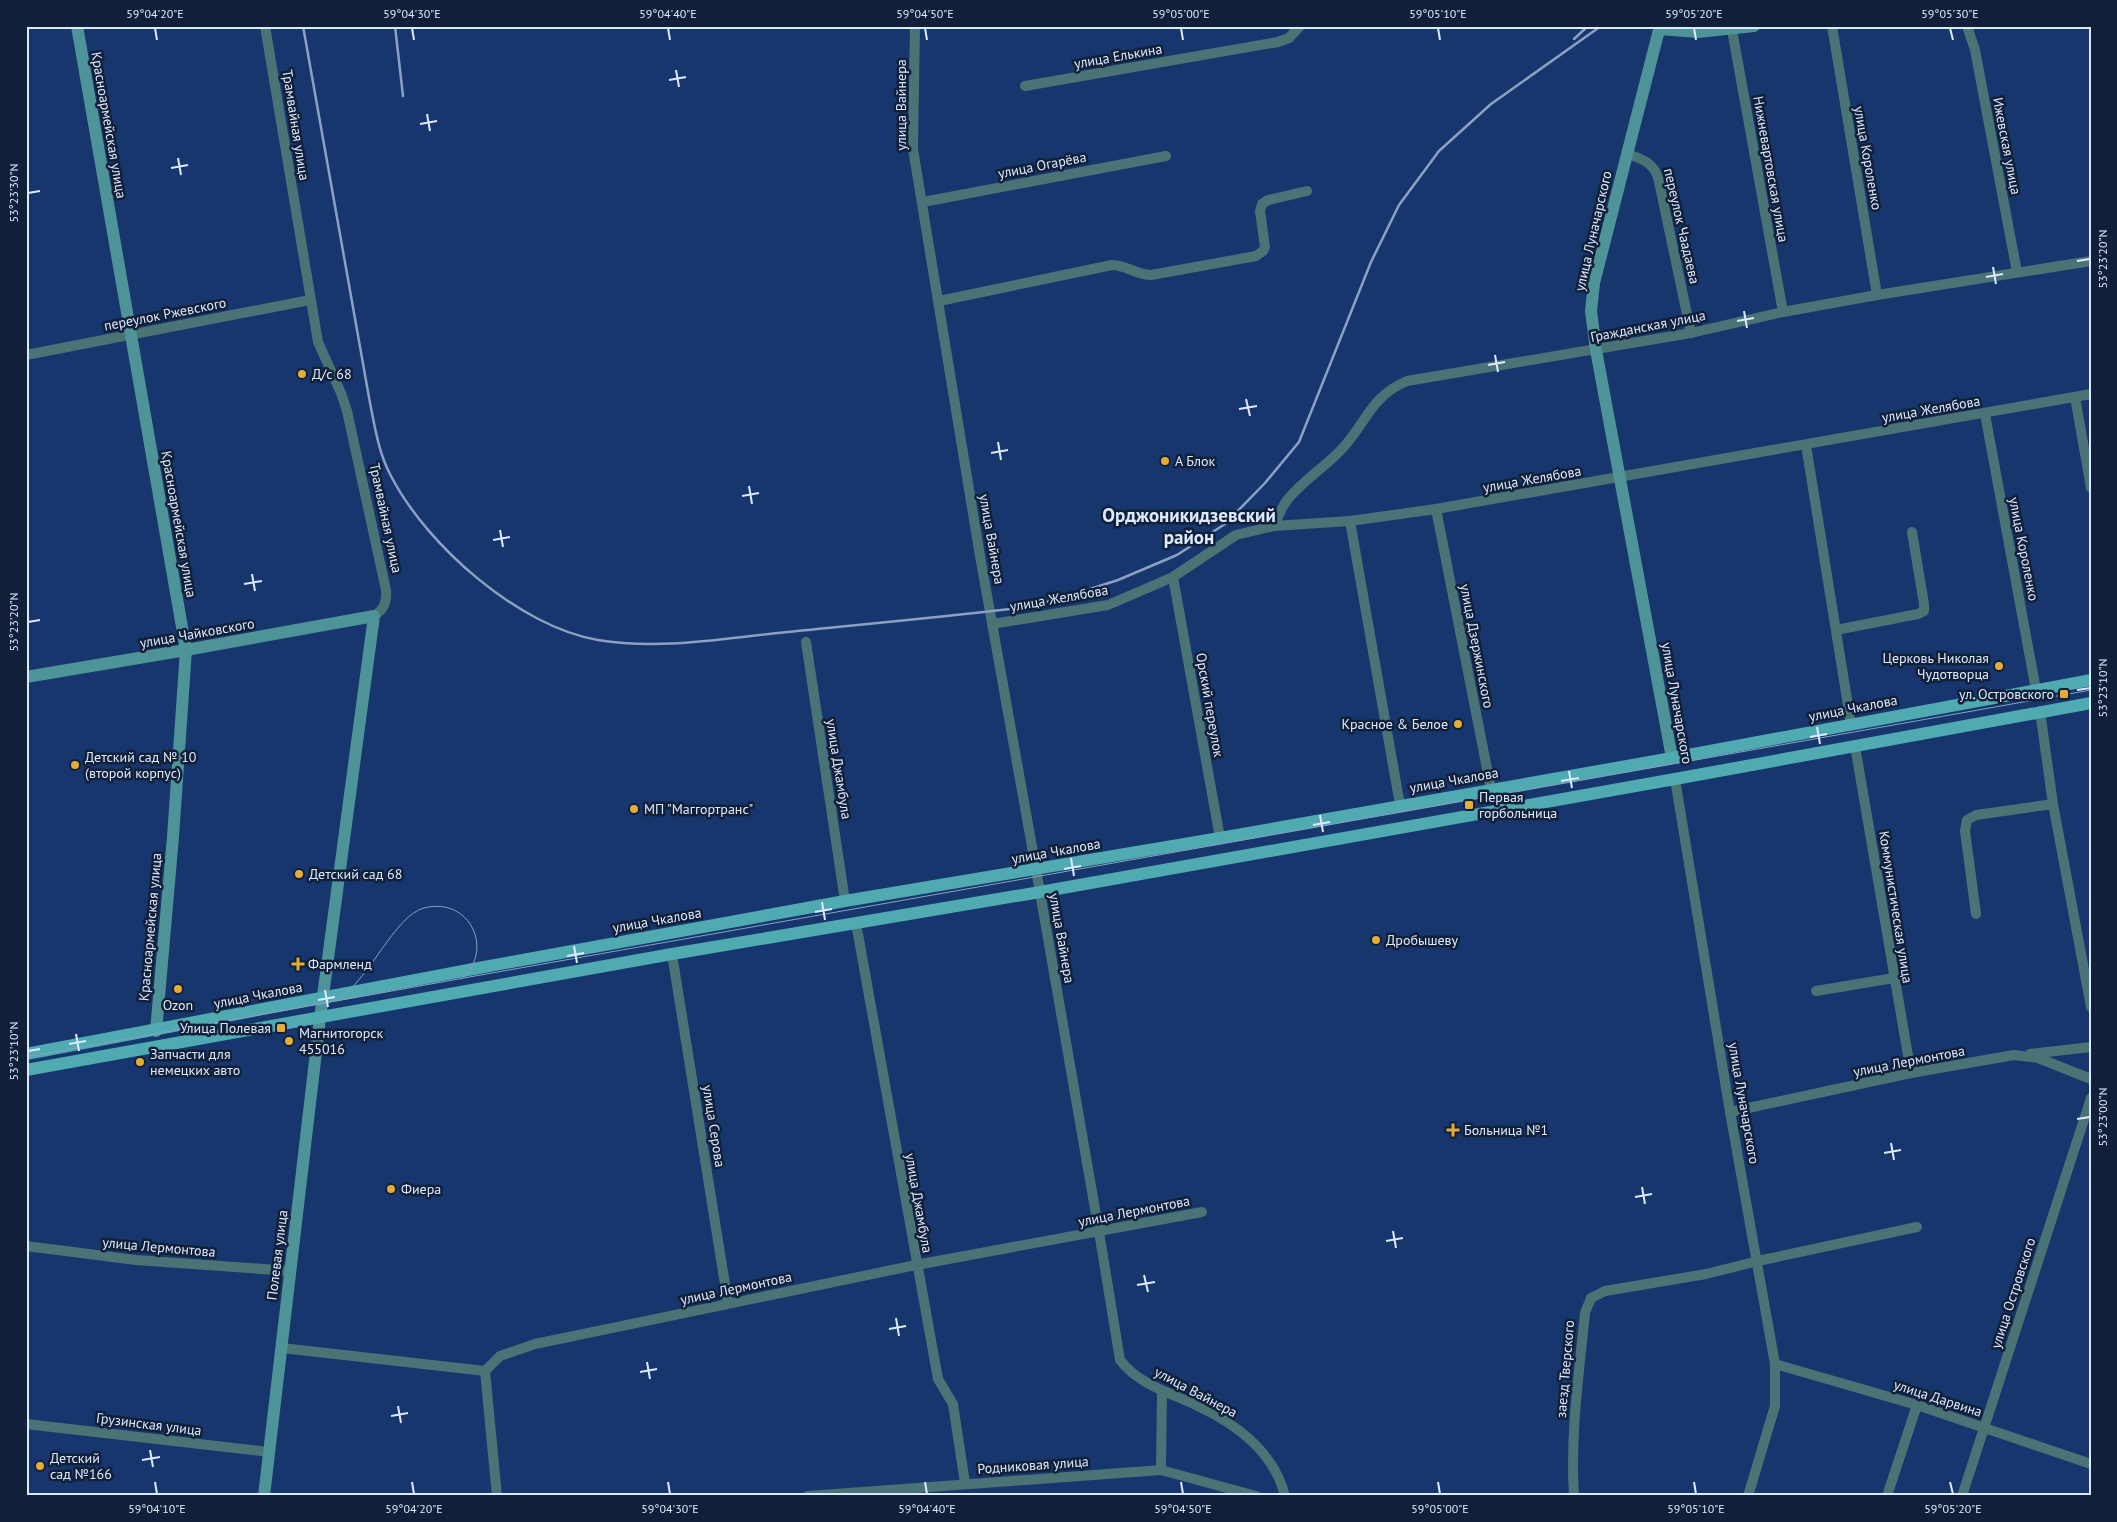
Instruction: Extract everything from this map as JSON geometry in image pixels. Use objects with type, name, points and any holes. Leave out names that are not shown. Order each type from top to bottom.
[{"type":"main road","name":"улица Чкалова","points":[[26,1054],[845,901],[1220,838],[1491,788],[1672,758],[2091,680]]},
{"type":"main road","points":[[26,1070],[672,954],[1040,892],[1676,779],[2091,703]]},
{"type":"main road","name":"улица Луначарского","points":[[1672,758],[1676,779]]},
{"type":"street","name":"Красноармейская улица","points":[[77,26],[186,650],[173,837],[156,1031]]},
{"type":"street","name":"Трамвайная улица","points":[[265,26],[310,300],[321,349],[332,371],[347,411],[386,590],[385,605],[374,616],[320,1018]]},
{"type":"street","name":"улица Вайнера","points":[[915,26],[913,149],[980,556],[1120,1360],[1126,1368],[1162,1392],[1198,1406],[1225,1420],[1256,1444],[1273,1464],[1281,1479],[1285,1496]]},
{"type":"street","name":"улица Елькина","points":[[1025,86],[1278,42],[1289,38],[1300,26]]},
{"type":"street","points":[[1628,154],[1660,27],[1698,32],[1732,30],[1754,26]]},
{"type":"street","name":"улица Короленко","points":[[1832,26],[1877,295]]},
{"type":"street","name":"Ижевская улица","points":[[1967,26],[1975,50],[2017,272]]},
{"type":"street","name":"Нижневартовская улица","points":[[1732,30],[1783,312]]},
{"type":"street","name":"переулок Чаадаева","points":[[1628,154],[1649,163],[1654,168],[1658,177],[1691,333]]},
{"type":"street","name":"улица Луначарского","points":[[1628,154],[1594,283],[1591,311],[1596,350],[1672,758]]},
{"type":"street","name":"улица Огарёва","points":[[923,202],[1166,156]]},
{"type":"street","points":[[939,301],[1112,265],[1118,265],[1140,274],[1151,275],[1256,256],[1264,251],[1265,247],[1260,211],[1262,204],[1268,200],[1307,191]]},
{"type":"street","name":"Гражданская улица","points":[[1274,526],[1287,500],[1307,479],[1340,451],[1382,395],[1393,386],[1408,381],[1691,333],[1783,312],[1877,295],[2091,261]]},
{"type":"street","name":"переулок Ржевского","points":[[26,355],[310,300]]},
{"type":"street","name":"улица Желябова","points":[[992,624],[1108,605],[1173,577],[1236,535],[1274,526],[1350,521],[1436,509],[1806,446],[2091,394]]},
{"type":"street","points":[[2076,397],[2091,488]]},
{"type":"street","name":"улица Короленко","points":[[1985,414],[2036,690]]},
{"type":"street","points":[[1806,446],[1851,724]]},
{"type":"street","name":"улица Дзержинского","points":[[1436,509],[1491,788]]},
{"type":"street","points":[[1350,521],[1400,805]]},
{"type":"street","points":[[1836,630],[1918,614],[1924,611],[1912,532]]},
{"type":"street","name":"Орский переулок","points":[[1173,577],[1220,838]]},
{"type":"street","name":"улица Чайковского","points":[[26,677],[374,616]]},
{"type":"street","name":"улица Джамбула","points":[[806,642],[845,901]]},
{"type":"street","points":[[2040,711],[2053,804],[2091,1007]]},
{"type":"street","name":"Коммунистическая улица","points":[[1855,746],[1911,1074]]},
{"type":"street","name":"улица Луначарского","points":[[1676,779],[1730,1112],[1775,1364],[1775,1406],[1748,1496]]},
{"type":"street","points":[[1976,914],[1965,831],[1967,820],[1976,815],[2053,804]]},
{"type":"street","name":"улица Джамбула","points":[[856,923],[938,1379],[953,1404],[965,1484]]},
{"type":"street","name":"улица Серова","points":[[672,954],[728,1303]]},
{"type":"street","points":[[1816,991],[1894,978]]},
{"type":"street","name":"Полевая улица","points":[[264,1496],[320,1018]]},
{"type":"street","points":[[2024,1055],[2091,1047]]},
{"type":"street","name":"улица Лермонтова","points":[[1730,1112],[1911,1074],[2014,1055],[2038,1058],[2091,1079]]},
{"type":"street","name":"улица Островского","points":[[1962,1496],[2091,1098]]},
{"type":"street","name":"улица Лермонтова","points":[[485,1371],[500,1356],[535,1344],[916,1265],[1202,1212]]},
{"type":"street","points":[[1758,1261],[1917,1227]]},
{"type":"street","name":"улица Лермонтова","points":[[26,1246],[136,1260],[291,1271]]},
{"type":"street","name":"заезд Тверского","points":[[1574,1496],[1572,1470],[1574,1422],[1585,1313],[1591,1298],[1605,1291],[1706,1274],[1758,1261]]},
{"type":"street","points":[[282,1348],[485,1371],[497,1496]]},
{"type":"street","name":"улица Дарвина","points":[[1775,1364],[1917,1405],[2091,1464]]},
{"type":"street","points":[[1161,1470],[1162,1392]]},
{"type":"street","points":[[1887,1496],[1917,1405]]},
{"type":"street","name":"Грузинская улица","points":[[26,1424],[269,1452]]},
{"type":"street","name":"Родниковая улица","points":[[808,1496],[1161,1470],[1256,1496]]},
{"type":"tram line","points":[[26,1057],[2091,690]]},
{"type":"tram line","points":[[338,999],[360,979],[403,923],[413,913],[424,908],[440,906],[454,910],[465,918],[473,929],[477,942],[476,955],[471,968],[461,979]]},
{"type":"railway","points":[[303,26],[370,403],[380,450],[391,476],[407,503],[452,555],[508,601],[538,619],[568,632],[598,640],[643,644],[711,640],[1010,609],[1056,600],[1118,580],[1177,555],[1225,524],[1265,483],[1299,442],[1371,262],[1399,205],[1439,151],[1491,104],[1601,26]]},
{"type":"railway","points":[[395,26],[403,96]]},
{"type":"railway","points":[[1574,39],[1588,26]]},
{"type":"place","name":"Д/с 68","points":[[302,374]]},
{"type":"place","name":"А Блок","points":[[1165,461]]},
{"type":"place","name":"Церковь Николая Чудотворца","points":[[1999,666]]},
{"type":"place","name":"ул. Островского","points":[[2064,694]]},
{"type":"place","name":"Красное & Белое","points":[[1458,724]]},
{"type":"place","name":"Детский сад № 10 (второй корпус)","points":[[75,765]]},
{"type":"place","name":"Первая горбольница","points":[[1469,805]]},
{"type":"place","name":"МП \"Маггортранс\"","points":[[634,809]]},
{"type":"place","name":"Детский сад 68","points":[[299,874]]},
{"type":"place","name":"Дробышеву","points":[[1376,940]]},
{"type":"place","name":"Фармленд","points":[[298,964]]},
{"type":"place","name":"Ozon","points":[[178,989]]},
{"type":"place","name":"Улица Полевая","points":[[281,1028]]},
{"type":"place","name":"Магнитогорск 455016","points":[[289,1041]]},
{"type":"place","name":"Запчасти для немецких авто","points":[[140,1062]]},
{"type":"place","name":"Больница №1","points":[[1453,1130]]},
{"type":"place","name":"Фиера","points":[[391,1189]]},
{"type":"place","name":"Детский сад №166","points":[[40,1466]]},
{"type":"district","name":"Орджоникидзевский район","points":[[1189,526]]}]
